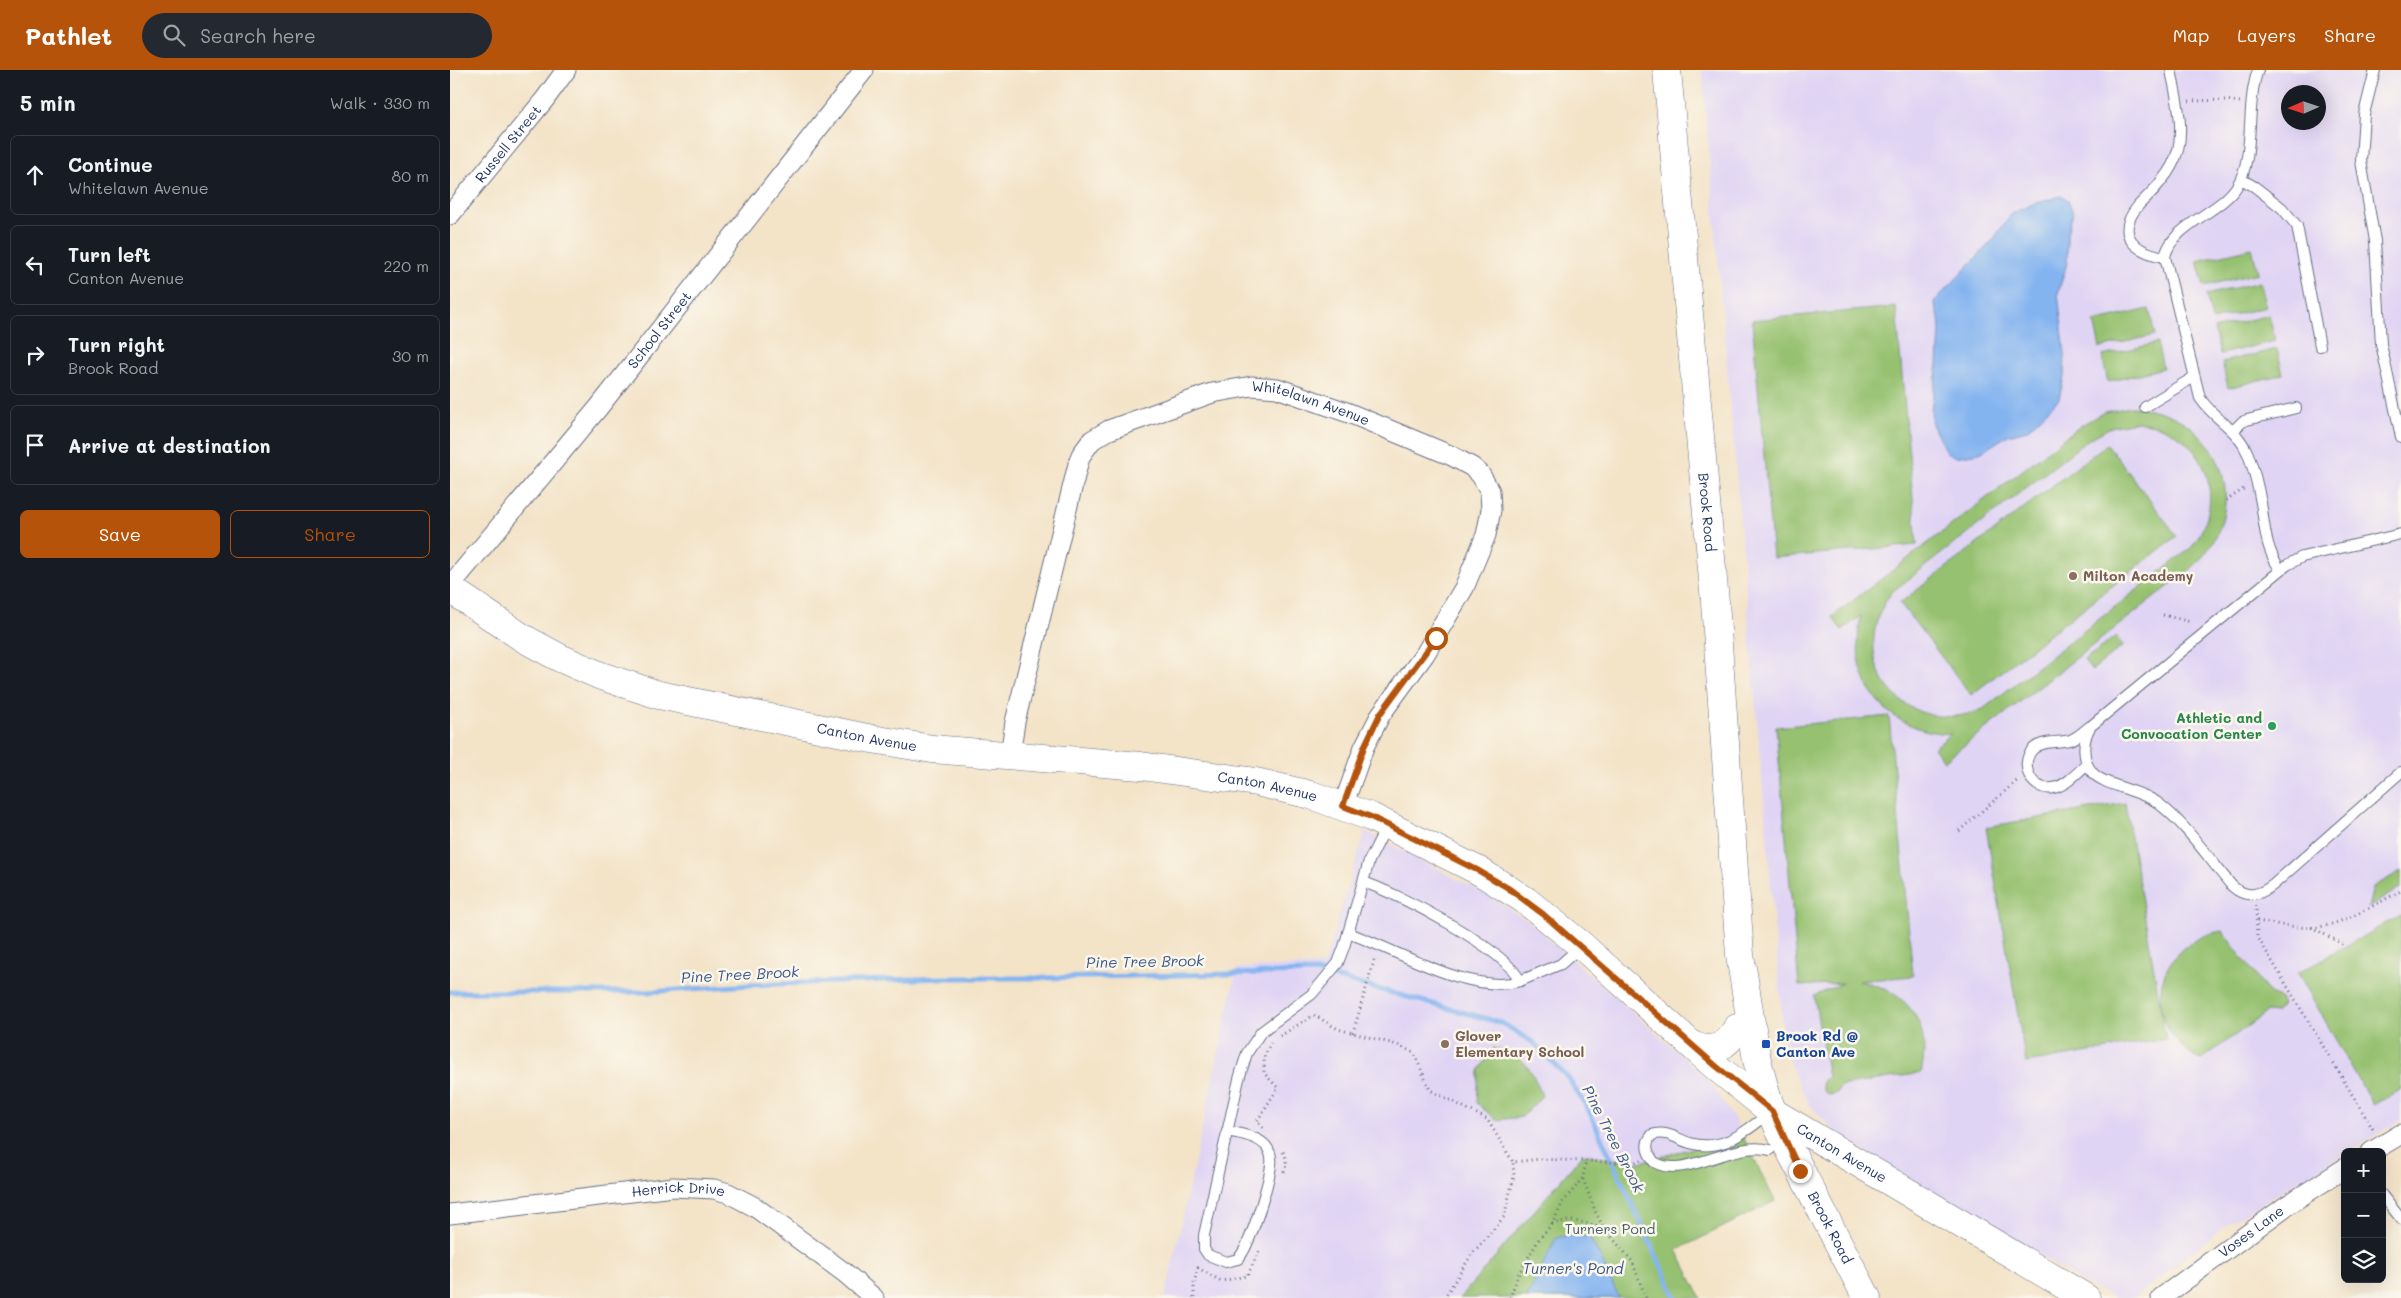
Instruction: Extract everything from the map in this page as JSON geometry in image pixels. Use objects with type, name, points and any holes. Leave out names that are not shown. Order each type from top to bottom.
[{"type":"street","name":"Russell Street","points":[[450,215],[545,100],[566,70]]},
{"type":"street","name":"School Street","points":[[450,588],[605,399],[864,70]]},
{"type":"street","name":"Brook Road","points":[[1667,70],[1716,602],[1740,956],[1770,1150],[1847,1298]]},
{"type":"street","name":"Whitelawn Avenue","points":[[1010,755],[1015,722],[1076,474],[1081,455],[1086,447],[1092,440],[1109,430],[1212,393],[1252,386],[1277,388],[1362,418],[1463,461],[1480,474],[1490,491],[1491,510],[1486,535],[1464,588],[1430,646],[1380,714],[1364,747],[1343,806]]},
{"type":"street","name":"Canton Avenue","points":[[450,588],[505,627],[540,648],[594,673],[640,689],[702,705],[893,743],[939,750],[1141,766],[1236,778],[1294,790],[1343,806],[1387,824],[1508,888],[1581,945],[1749,1094]]},
{"type":"street","name":"Brook Road","points":[[1740,956],[1736,997],[1737,1028],[1749,1094],[1789,1150],[1867,1298]]},
{"type":"street","points":[[1694,1046],[1708,1050],[1716,1049],[1729,1041],[1737,1028]]},
{"type":"street","name":"Canton Avenue","points":[[1764,1116],[2086,1298]]},
{"type":"street","points":[[2378,1148],[2401,1134]]},
{"type":"street","name":"Voses Lane","points":[[2161,1298],[2286,1206],[2341,1171]]},
{"type":"street","name":"Herrick Drive","points":[[450,1214],[674,1187],[714,1189],[728,1193],[755,1207],[857,1282],[874,1298]]},
{"type":"lane","points":[[2165,257],[2140,251],[2130,240],[2129,231],[2133,214],[2161,182],[2175,156],[2180,126],[2171,70]]},
{"type":"lane","points":[[2258,70],[2250,104],[2246,162],[2241,179],[2223,201],[2170,242],[2165,257],[2200,398],[2204,404],[2234,430],[2247,452],[2256,480],[2265,536],[2271,554],[2280,569]]},
{"type":"lane","points":[[2375,70],[2364,114],[2361,161],[2375,241],[2381,344],[2401,437]]},
{"type":"lane","points":[[2241,179],[2255,187],[2294,220],[2301,241],[2320,346]]},
{"type":"lane","points":[[2145,407],[2194,377]]},
{"type":"lane","points":[[2234,430],[2247,420],[2296,408]]},
{"type":"lane","points":[[2087,764],[2063,784],[2052,788],[2037,785],[2027,772],[2027,760],[2036,747],[2046,743],[2072,739],[2091,726],[2280,569],[2302,558],[2401,534]]},
{"type":"lane","points":[[2091,726],[2084,746],[2087,764],[2096,776],[2142,794],[2158,803],[2180,824],[2232,886],[2245,895],[2254,895],[2274,884],[2401,772]]},
{"type":"lane","points":[[1227,1131],[1260,1141],[1266,1146],[1271,1158],[1270,1172],[1246,1248],[1238,1259],[1226,1262],[1208,1255],[1203,1243],[1238,1079],[1247,1053],[1253,1042],[1270,1024],[1303,1001],[1320,986],[1338,963],[1373,852],[1387,824]]},
{"type":"lane","points":[[1363,882],[1392,893],[1472,938],[1510,966],[1520,981]]},
{"type":"lane","points":[[1348,933],[1431,967],[1478,983],[1495,986],[1520,981],[1561,964],[1581,945]]},
{"type":"lane","points":[[1764,1116],[1737,1137],[1714,1144],[1696,1144],[1658,1133],[1649,1139],[1648,1150],[1654,1162],[1672,1166],[1751,1147],[1770,1150]]},
{"type":"lane","points":[[2386,1200],[2401,1219]]},
{"type":"path","points":[[2177,102],[2226,100],[2250,104]]},
{"type":"path","points":[[2226,501],[2256,480]]},
{"type":"path","points":[[2163,615],[2191,622]]},
{"type":"path","points":[[1959,831],[2027,772]]},
{"type":"path","points":[[2257,920],[2284,926],[2318,927],[2350,918],[2401,890]]},
{"type":"path","points":[[2254,895],[2257,936],[2364,1114]]},
{"type":"path","points":[[2310,926],[2346,946]]},
{"type":"path","points":[[1353,1033],[1372,966]]},
{"type":"path","points":[[1268,1135],[1257,1121],[1278,1088],[1264,1073],[1264,1057],[1271,1042],[1314,1015],[1338,1028],[1398,1045],[1414,1053],[1430,1090],[1487,1119],[1513,1162],[1514,1176],[1504,1217],[1472,1254],[1444,1298]]},
{"type":"path","points":[[1280,1148],[1286,1155],[1286,1165],[1283,1174]]},
{"type":"path","points":[[1513,1162],[1541,1159],[1628,1164]]},
{"type":"path","points":[[1510,1298],[1527,1260],[1539,1239],[1552,1224],[1563,1202],[1583,1178],[1586,1161]]},
{"type":"path","points":[[1583,1178],[1596,1213],[1604,1228],[1632,1261],[1646,1298]]},
{"type":"path","points":[[1552,1224],[1562,1221],[1583,1221],[1604,1228]]},
{"type":"path","points":[[1194,1298],[1194,1283],[1198,1268],[1221,1281],[1247,1276],[1256,1261],[1262,1244]]},
{"type":"shaded area","name":"Milton Academy","points":[[1702,70],[2401,70],[2401,1120],[2354,1148],[2341,1148],[2341,1156],[2229,1223],[2134,1298],[2115,1298],[2085,1284],[1984,1221],[1842,1138],[1809,1105],[1790,1065],[1783,1029]]},
{"type":"shaded area","name":"Glover Elementary School","points":[[1365,831],[1493,898],[1528,921],[1697,1069],[1710,1083],[1734,1118],[1742,1135],[1636,1163],[1583,1155],[1460,1298],[1165,1298],[1237,968],[1324,965]]},
{"type":"green space","points":[[2252,248],[2258,273],[2204,286],[2197,261]]},
{"type":"green space","points":[[2260,282],[2266,307],[2212,320],[2206,295]]},
{"type":"green space","points":[[1896,307],[1917,545],[1773,558],[1752,320]]},
{"type":"green space","points":[[2149,309],[2155,335],[2100,348],[2094,322]]},
{"type":"green space","points":[[2269,315],[2275,341],[2220,354],[2214,329]]},
{"type":"green space","points":[[2157,343],[2163,368],[2108,382],[2102,356]]},
{"type":"green space","points":[[2277,349],[2283,374],[2228,388],[2222,362]]},
{"type":"green space","points":[[2131,407],[2162,412],[2188,425],[2207,443],[2220,466],[2225,492],[2223,518],[2211,545],[2191,569],[1944,761],[1934,748],[1951,734],[1927,731],[1907,723],[1889,712],[1876,698],[1866,681],[1860,661],[1858,640],[1861,616],[1842,630],[1832,617],[2080,426],[2104,412]],"holes":[[[2135,422],[2158,426],[2178,436],[2193,450],[2203,467],[2209,486],[2209,507],[2203,528],[2191,548],[1983,709],[1954,716],[1928,714],[1906,704],[1889,688],[1878,668],[1874,644],[1878,618],[1892,592],[2089,439],[2111,427]]]},
{"type":"green space","points":[[2107,444],[2177,536],[1971,695],[1900,603]]},
{"type":"green space","points":[[2116,636],[2123,646],[2092,670],[2084,660]]},
{"type":"green space","points":[[1889,716],[1913,976],[1858,981],[1875,985],[1903,1000],[1919,1024],[1923,1039],[1924,1055],[1921,1073],[1840,1086],[1837,1093],[1829,1095],[1822,1086],[1828,1077],[1814,996],[1843,983],[1799,986],[1776,727]]},
{"type":"green space","points":[[2125,803],[2166,1039],[2026,1063],[1986,827]]},
{"type":"green space","points":[[2401,871],[2401,887],[2368,908],[2373,887]]},
{"type":"green space","points":[[2401,915],[2401,1089],[2373,1105],[2298,973]]},
{"type":"green space","points":[[2222,931],[2270,994],[2280,998],[2282,1005],[2275,1013],[2267,1012],[2201,1060],[2181,1045],[2168,1027],[2161,1007],[2161,987],[2168,968],[2180,951],[2198,939]]},
{"type":"green space","points":[[1493,1048],[1503,1050],[1519,1058],[1530,1070],[1538,1086],[1542,1096],[1522,1117],[1496,1120],[1477,1103],[1479,1071]]},
{"type":"green space","name":"Turners Pond","points":[[1742,1135],[1775,1201],[1677,1250],[1701,1298],[1460,1298],[1583,1154],[1636,1163]]},
{"type":"water","points":[[2061,196],[2068,200],[2073,213],[2067,233],[2067,263],[2058,293],[2065,354],[2064,377],[2059,399],[2027,430],[2008,435],[1980,453],[1956,457],[1946,452],[1932,424],[1931,409],[1938,364],[1940,331],[1939,317],[1934,302],[1993,240],[2011,214],[2033,204]]},
{"type":"water","name":"Turner's Pond","points":[[1571,1235],[1589,1237],[1601,1258],[1619,1298],[1527,1298],[1556,1238]]},
{"type":"waterway","name":"Pine Tree Brook","points":[[450,992],[647,992],[751,985],[941,978],[1044,978],[1316,972],[1502,1023],[1534,1043],[1568,1078],[1588,1109],[1676,1298]]},
{"type":"place","name":"Milton Academy","points":[[2073,576]]},
{"type":"place","name":"Athletic and Convocation Center","points":[[2272,726]]},
{"type":"place","name":"Glover Elementary School","points":[[1445,1044]]},
{"type":"place","name":"Brook Rd @ Canton Ave","points":[[1766,1044]]},
{"type":"route","points":[[1436,638],[1380,714],[1364,747],[1343,806],[1371,817],[1479,871],[1508,888],[1543,914],[1581,945],[1716,1066],[1772,1111],[1779,1130],[1800,1171]]}]
